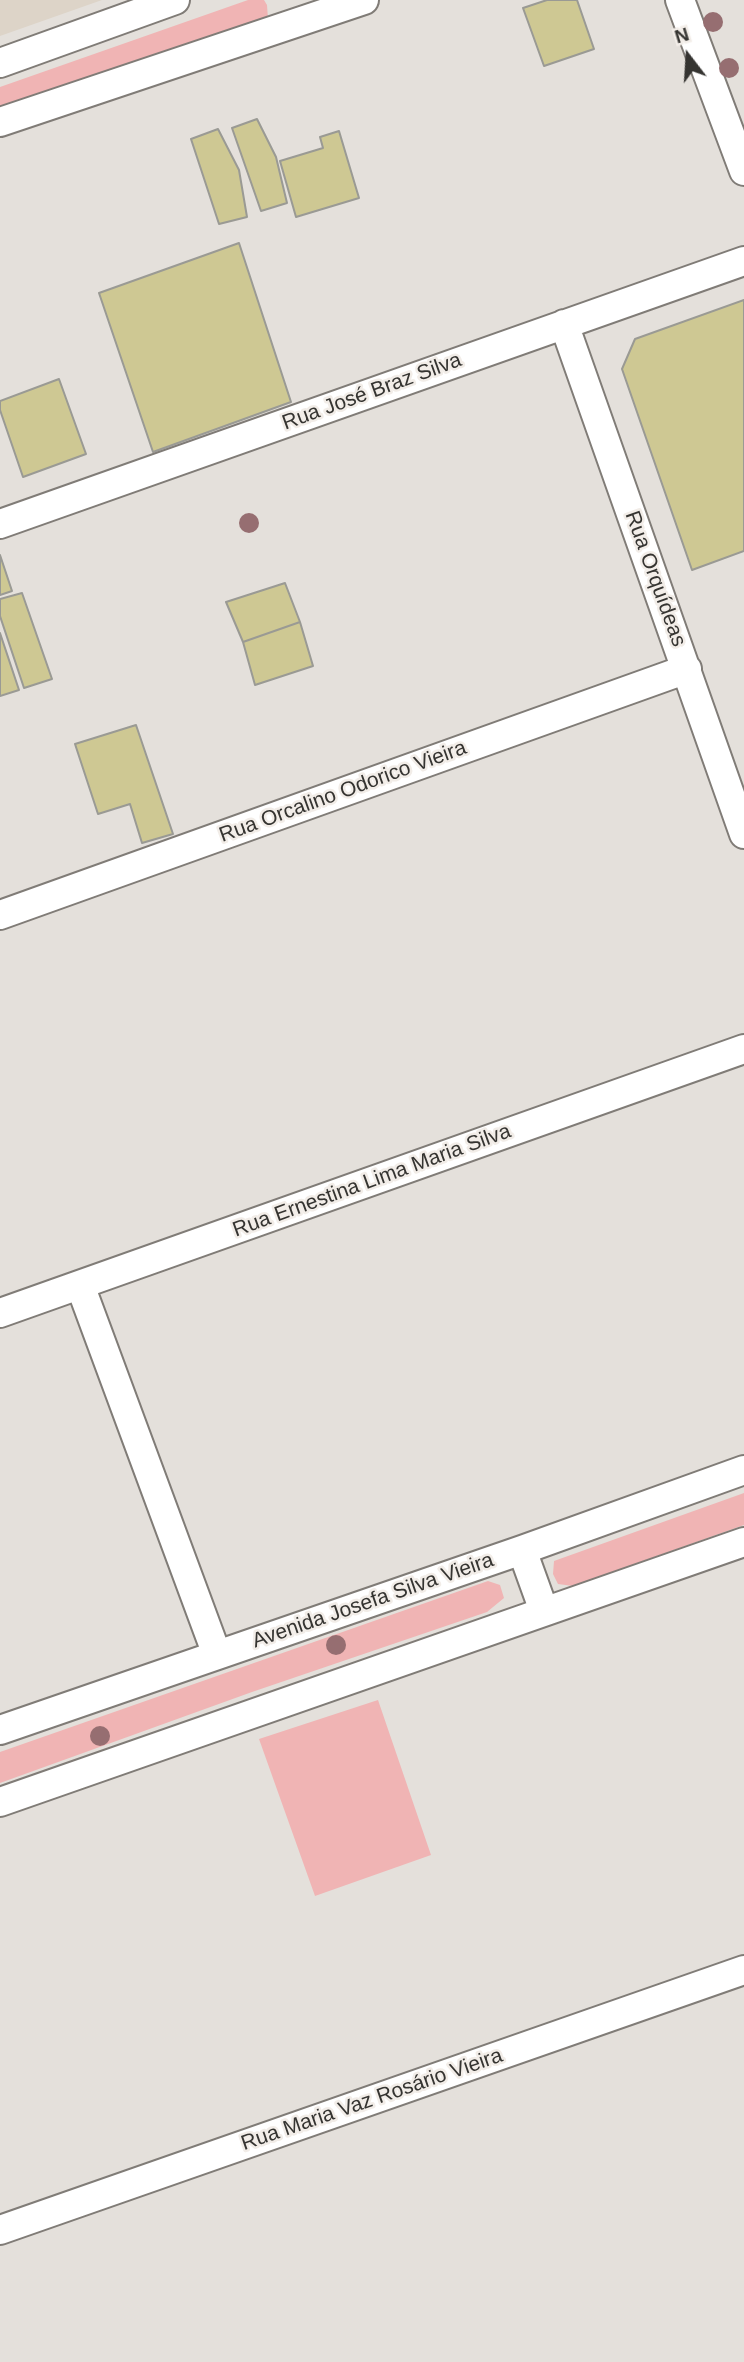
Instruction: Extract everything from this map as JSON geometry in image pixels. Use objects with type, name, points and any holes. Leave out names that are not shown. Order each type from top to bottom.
[{"type":"street","points":[[0,62],[175,0]]},
{"type":"street","points":[[0,122],[299,10],[364,0]]},
{"type":"street","points":[[680,0],[744,172]]},
{"type":"street","name":"Rua José Braz Silva","points":[[0,524],[744,261]]},
{"type":"street","name":"Rua Orquídeas","points":[[564,324],[744,834]]},
{"type":"street","name":"Rua Orcalino Odorico Vieira","points":[[0,915],[687,669]]},
{"type":"street","name":"Rua Ernestina Lima Maria Silva","points":[[0,1313],[744,1049]]},
{"type":"street","points":[[79,1285],[217,1655]]},
{"type":"street","name":"Avenida Josefa Silva Vieira","points":[[0,1730],[522,1550],[744,1470]]},
{"type":"street","points":[[0,1802],[744,1542]]},
{"type":"street","points":[[522,1550],[544,1611]]},
{"type":"street","name":"Rua Maria Vaz Rosário Vieira","points":[[0,2230],[744,1970]]},
{"type":"shaded area","points":[[0,0],[102,0],[0,36]]},
{"type":"shaded area","points":[[248,0],[264,0],[268,19],[0,115],[0,87]]},
{"type":"shaded area","points":[[744,1493],[744,1525],[573,1586],[558,1584],[553,1574],[554,1561]]},
{"type":"shaded area","points":[[488,1581],[500,1585],[504,1598],[487,1612],[252,1692],[0,1783],[0,1752]]},
{"type":"shaded area","points":[[378,1700],[431,1855],[315,1896],[259,1739]]},
{"type":"building","points":[[547,0],[577,0],[594,49],[544,66],[523,8]]},
{"type":"building","points":[[257,119],[276,157],[287,203],[261,211],[232,128]]},
{"type":"building","points":[[218,129],[239,170],[247,217],[219,224],[191,139]]},
{"type":"building","points":[[339,131],[359,198],[296,217],[280,161],[323,148],[320,137]]},
{"type":"building","points":[[239,243],[291,402],[153,452],[99,293]]},
{"type":"building","points":[[744,300],[744,551],[692,570],[622,369],[635,339]]},
{"type":"building","points":[[59,379],[86,454],[23,477],[0,410],[0,401]]},
{"type":"building","points":[[0,555],[12,591],[0,595]]},
{"type":"building","points":[[285,583],[300,622],[243,642],[226,602]]},
{"type":"building","points":[[22,593],[52,679],[24,688],[0,616],[0,599]]},
{"type":"building","points":[[300,622],[313,666],[255,685],[243,642]]},
{"type":"building","points":[[0,633],[19,690],[0,696]]},
{"type":"building","points":[[136,725],[173,834],[142,843],[130,804],[98,814],[75,744]]}]
